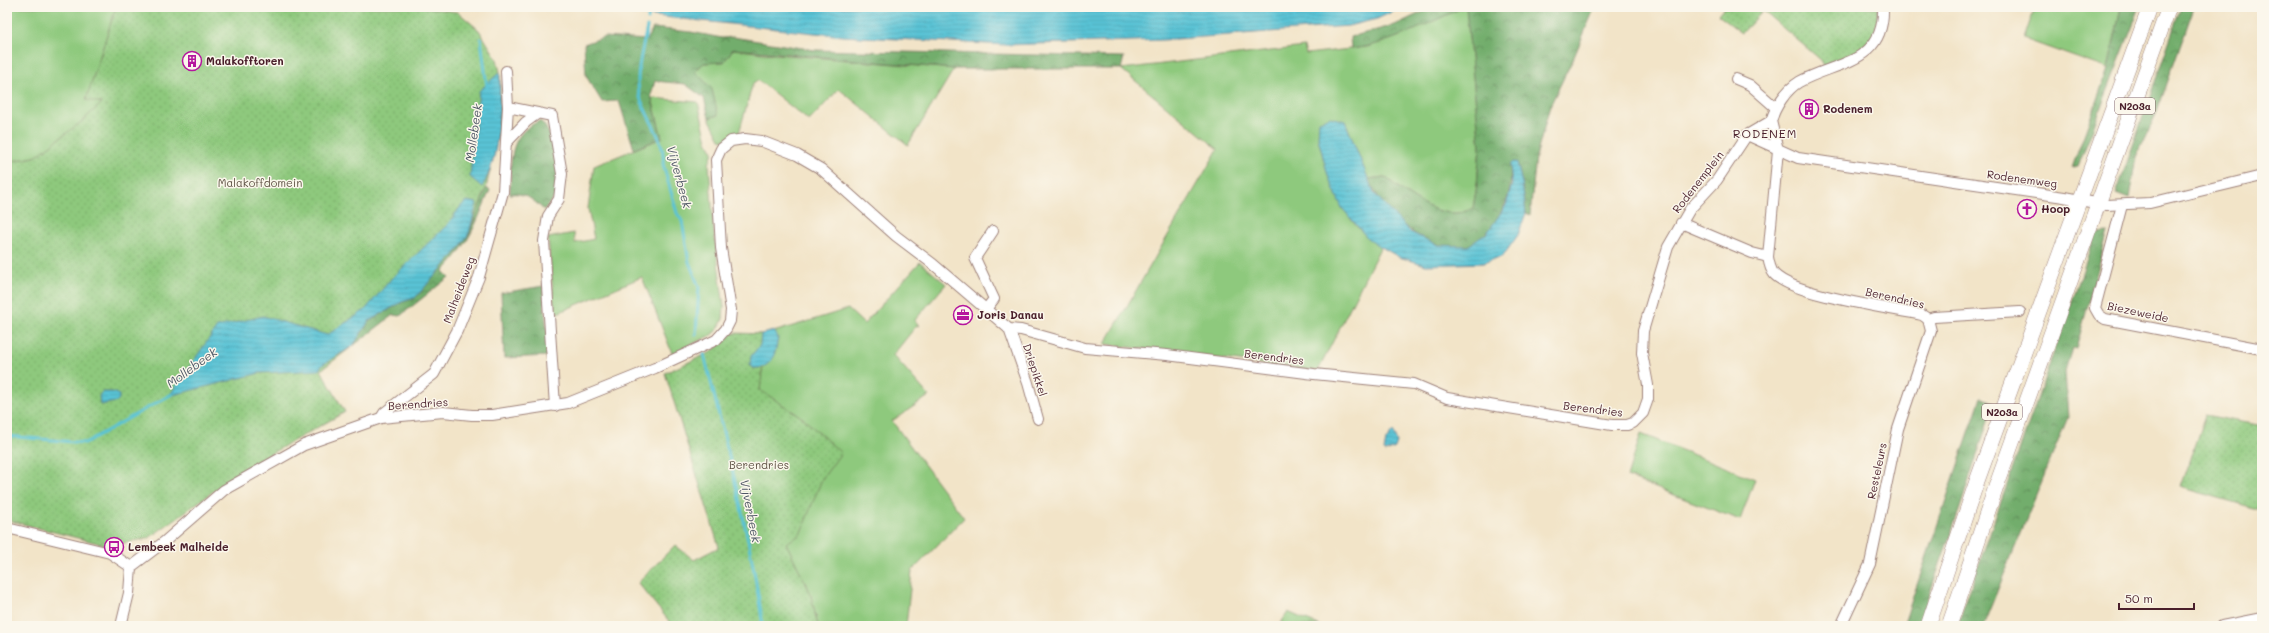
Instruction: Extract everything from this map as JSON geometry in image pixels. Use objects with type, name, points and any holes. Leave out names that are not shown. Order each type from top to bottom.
[{"type":"highway","name":"N203a","points":[[1928,626],[1977,481],[2081,200],[2090,168],[2150,7]]},
{"type":"highway","name":"N203a","points":[[1949,626],[1999,480],[2169,7]]},
{"type":"street","points":[[1681,223],[1752,253],[1768,257],[1778,150],[1771,121],[1775,107],[1798,83],[1853,61],[1868,50],[1882,29],[1883,7]]},
{"type":"street","name":"Malheideweg","points":[[381,418],[384,413],[399,400],[430,379],[456,331],[479,277],[503,192],[508,107],[506,71]]},
{"type":"street","points":[[1736,79],[1750,85],[1775,107]]},
{"type":"street","points":[[508,107],[552,116],[562,174],[559,199],[548,216],[544,241],[555,406]]},
{"type":"street","points":[[507,142],[526,122],[538,114]]},
{"type":"street","name":"Rodenemplein","points":[[1681,223],[1717,180],[1747,135],[1771,121]]},
{"type":"street","points":[[1747,135],[1778,150]]},
{"type":"street","name":"Berendries","points":[[131,567],[164,542],[224,490],[304,445],[381,418],[443,412],[472,415],[492,415],[555,406],[575,401],[655,368],[716,340],[726,329],[730,321],[732,310],[721,248],[716,160],[721,149],[731,141],[744,139],[777,146],[820,169],[896,236],[933,264],[1009,329],[1021,330],[1085,348],[1167,355],[1314,374],[1414,384],[1447,398],[1612,425],[1627,425],[1638,419],[1643,413],[1648,399],[1648,385],[1642,353],[1643,331],[1668,247],[1681,223]]},
{"type":"street","name":"Rodenemweg","points":[[1778,150],[1798,158],[2081,200],[2099,204],[2122,205],[2150,203],[2262,176]]},
{"type":"street","name":"Biezeweide","points":[[2122,205],[2095,308],[2097,312],[2103,318],[2262,349]]},
{"type":"street","points":[[986,310],[994,299],[976,258],[993,231]]},
{"type":"street","name":"Berendries","points":[[1768,257],[1769,266],[1774,274],[1791,286],[1803,290],[1922,315],[1928,319],[1934,317],[2020,312]]},
{"type":"street","name":"Resteleurs","points":[[1841,626],[1870,564],[1898,429],[1930,332],[1928,319]]},
{"type":"street","name":"Driepikkel","points":[[1009,329],[1028,383],[1038,419]]},
{"type":"street","points":[[7,528],[110,553],[131,567],[130,582],[120,626]]},
{"type":"street","points":[[2222,626],[2262,618]]},
{"type":"green space","points":[[7,7],[116,7],[86,100],[103,102],[174,7],[68,151],[7,162]]},
{"type":"green space","name":"Malakoffdomein","points":[[116,7],[422,7],[458,12],[479,30],[497,59],[500,72],[500,128],[486,188],[469,233],[459,249],[415,298],[402,302],[369,321],[353,346],[321,370],[345,412],[247,467],[149,538],[109,546],[7,520],[7,162],[35,157],[81,122],[102,103],[86,100]]},
{"type":"green space","points":[[1433,7],[1464,7],[1394,38],[1366,47],[1351,49],[1350,37],[1395,25]]},
{"type":"green space","points":[[1466,7],[1480,146],[1477,185],[1473,208],[1462,212],[1450,213],[1438,210],[1426,206],[1404,192],[1385,177],[1368,179],[1345,121],[1318,138],[1332,185],[1339,200],[1356,226],[1381,246],[1318,371],[1105,344],[1218,149],[1121,69],[1304,47],[1306,54],[1367,47],[1397,37]]},
{"type":"green space","points":[[1466,7],[1595,7],[1574,57],[1550,106],[1536,157],[1530,215],[1526,213],[1522,183],[1517,162],[1510,165],[1509,194],[1491,228],[1484,236],[1472,244],[1467,246],[1452,247],[1436,244],[1422,238],[1408,229],[1395,218],[1384,205],[1368,179],[1385,177],[1404,192],[1426,206],[1438,210],[1450,213],[1462,212],[1473,208],[1477,185],[1480,146]]},
{"type":"green space","points":[[1725,7],[1878,7],[1877,23],[1874,35],[1866,49],[1825,67],[1821,60],[1763,11],[1742,33],[1718,15]]},
{"type":"green space","points":[[2035,7],[2121,7],[2108,69],[2024,39]]},
{"type":"green space","points":[[2121,7],[2140,7],[2078,167],[2072,168],[2108,69]]},
{"type":"green space","points":[[2181,7],[2194,7],[2157,112],[2136,157],[2129,199],[2116,194]]},
{"type":"green space","points":[[653,28],[691,32],[722,38],[733,37],[815,50],[1124,57],[1121,69],[954,69],[733,49],[724,62],[704,63],[695,71],[712,89],[718,115],[709,118],[704,98],[685,84],[655,81],[651,95],[662,138],[634,149],[619,101],[602,102],[586,76],[584,44],[604,37],[646,40]]},
{"type":"green space","points":[[733,49],[763,53],[954,69],[908,145],[839,89],[809,121],[758,80],[753,83],[739,133],[724,140],[720,139],[709,118],[718,115],[695,71],[704,63],[724,61]]},
{"type":"green space","points":[[652,98],[698,102],[707,141],[713,152],[709,164],[714,233],[724,307],[723,319],[718,329],[710,336],[672,353],[642,277],[555,314],[548,238],[574,233],[575,243],[594,239],[588,208],[594,166],[662,138]]},
{"type":"green space","points":[[540,121],[545,126],[553,144],[556,155],[558,178],[556,195],[544,210],[532,200],[520,194],[510,194],[511,161],[516,141],[529,126]]},
{"type":"green space","points":[[486,188],[490,190],[466,243],[443,271],[449,277],[400,316],[393,315],[353,346],[369,321],[402,302],[415,298],[459,249],[469,233]]},
{"type":"green space","points":[[2108,232],[2076,349],[2072,348],[2065,371],[2068,417],[1983,626],[1957,626],[2096,233]]},
{"type":"green space","points":[[920,262],[946,284],[915,320],[919,326],[917,325],[893,355],[929,396],[892,421],[964,518],[912,571],[906,626],[818,626],[810,592],[779,529],[755,429],[767,334],[848,309],[864,324]]},
{"type":"green space","points":[[543,286],[549,356],[504,358],[501,293]]},
{"type":"green space","name":"Berendries","points":[[732,333],[767,334],[760,390],[803,418],[841,453],[822,479],[800,535],[786,543],[810,592],[818,626],[673,626],[638,583],[675,545],[694,560],[719,547],[665,373],[711,352]]},
{"type":"green space","points":[[1981,397],[1994,403],[1960,508],[1918,626],[1903,626]]},
{"type":"green space","points":[[2205,415],[2262,426],[2261,510],[2180,487]]},
{"type":"green space","points":[[1641,434],[1755,479],[1740,520],[1627,477]]},
{"type":"green space","points":[[1288,612],[1320,626],[1279,626]]},
{"type":"water","points":[[570,7],[1403,7],[1377,19],[1348,26],[1163,40],[1005,45],[843,36]]},
{"type":"water","points":[[500,72],[499,116],[496,146],[493,160],[482,187],[470,177],[479,91]]},
{"type":"water","points":[[1330,117],[1345,121],[1374,193],[1410,232],[1438,245],[1468,246],[1487,233],[1506,205],[1512,184],[1510,165],[1513,162],[1517,162],[1522,183],[1526,213],[1518,235],[1503,256],[1483,263],[1426,265],[1399,257],[1369,240],[1342,208],[1328,176],[1318,138],[1319,121]]},
{"type":"water","points":[[467,201],[477,203],[469,233],[459,249],[415,298],[402,302],[369,321],[353,346],[322,365],[319,370],[260,373],[169,396],[217,327],[263,316],[327,335],[365,310],[391,279],[447,225],[461,206]]},
{"type":"water","points":[[774,331],[778,337],[776,349],[772,359],[764,366],[752,368],[750,365],[751,356],[760,345],[761,334]]},
{"type":"water","points":[[102,392],[113,392],[119,395],[119,399],[116,402],[100,405],[99,396]]},
{"type":"water","points":[[1393,431],[1397,442],[1395,448],[1386,452],[1384,451],[1386,440]]},
{"type":"waterway","name":"Vijverbeek","points":[[648,19],[650,7]]},
{"type":"waterway","name":"Vijverbeek","points":[[647,27],[640,62],[638,89],[643,105],[662,146],[663,164],[677,213],[682,221],[689,262],[699,287],[696,335]]},
{"type":"waterway","name":"Mollebeek","points":[[481,39],[487,87]]},
{"type":"waterway","name":"Vijverbeek","points":[[704,354],[744,523],[758,592],[763,626]]},
{"type":"waterway","name":"Mollebeek","points":[[7,436],[85,443],[172,394]]},
{"type":"place","name":"Malakofftoren","points":[[192,61]]},
{"type":"place","name":"Rodenem","points":[[1809,109]]},
{"type":"place","name":"Hoop","points":[[2027,209]]},
{"type":"place","name":"Joris Danau","points":[[963,315]]},
{"type":"place","name":"Lembeek Malheide","points":[[114,547]]},
{"type":"district","name":"RODENEM","points":[[1765,134]]}]
